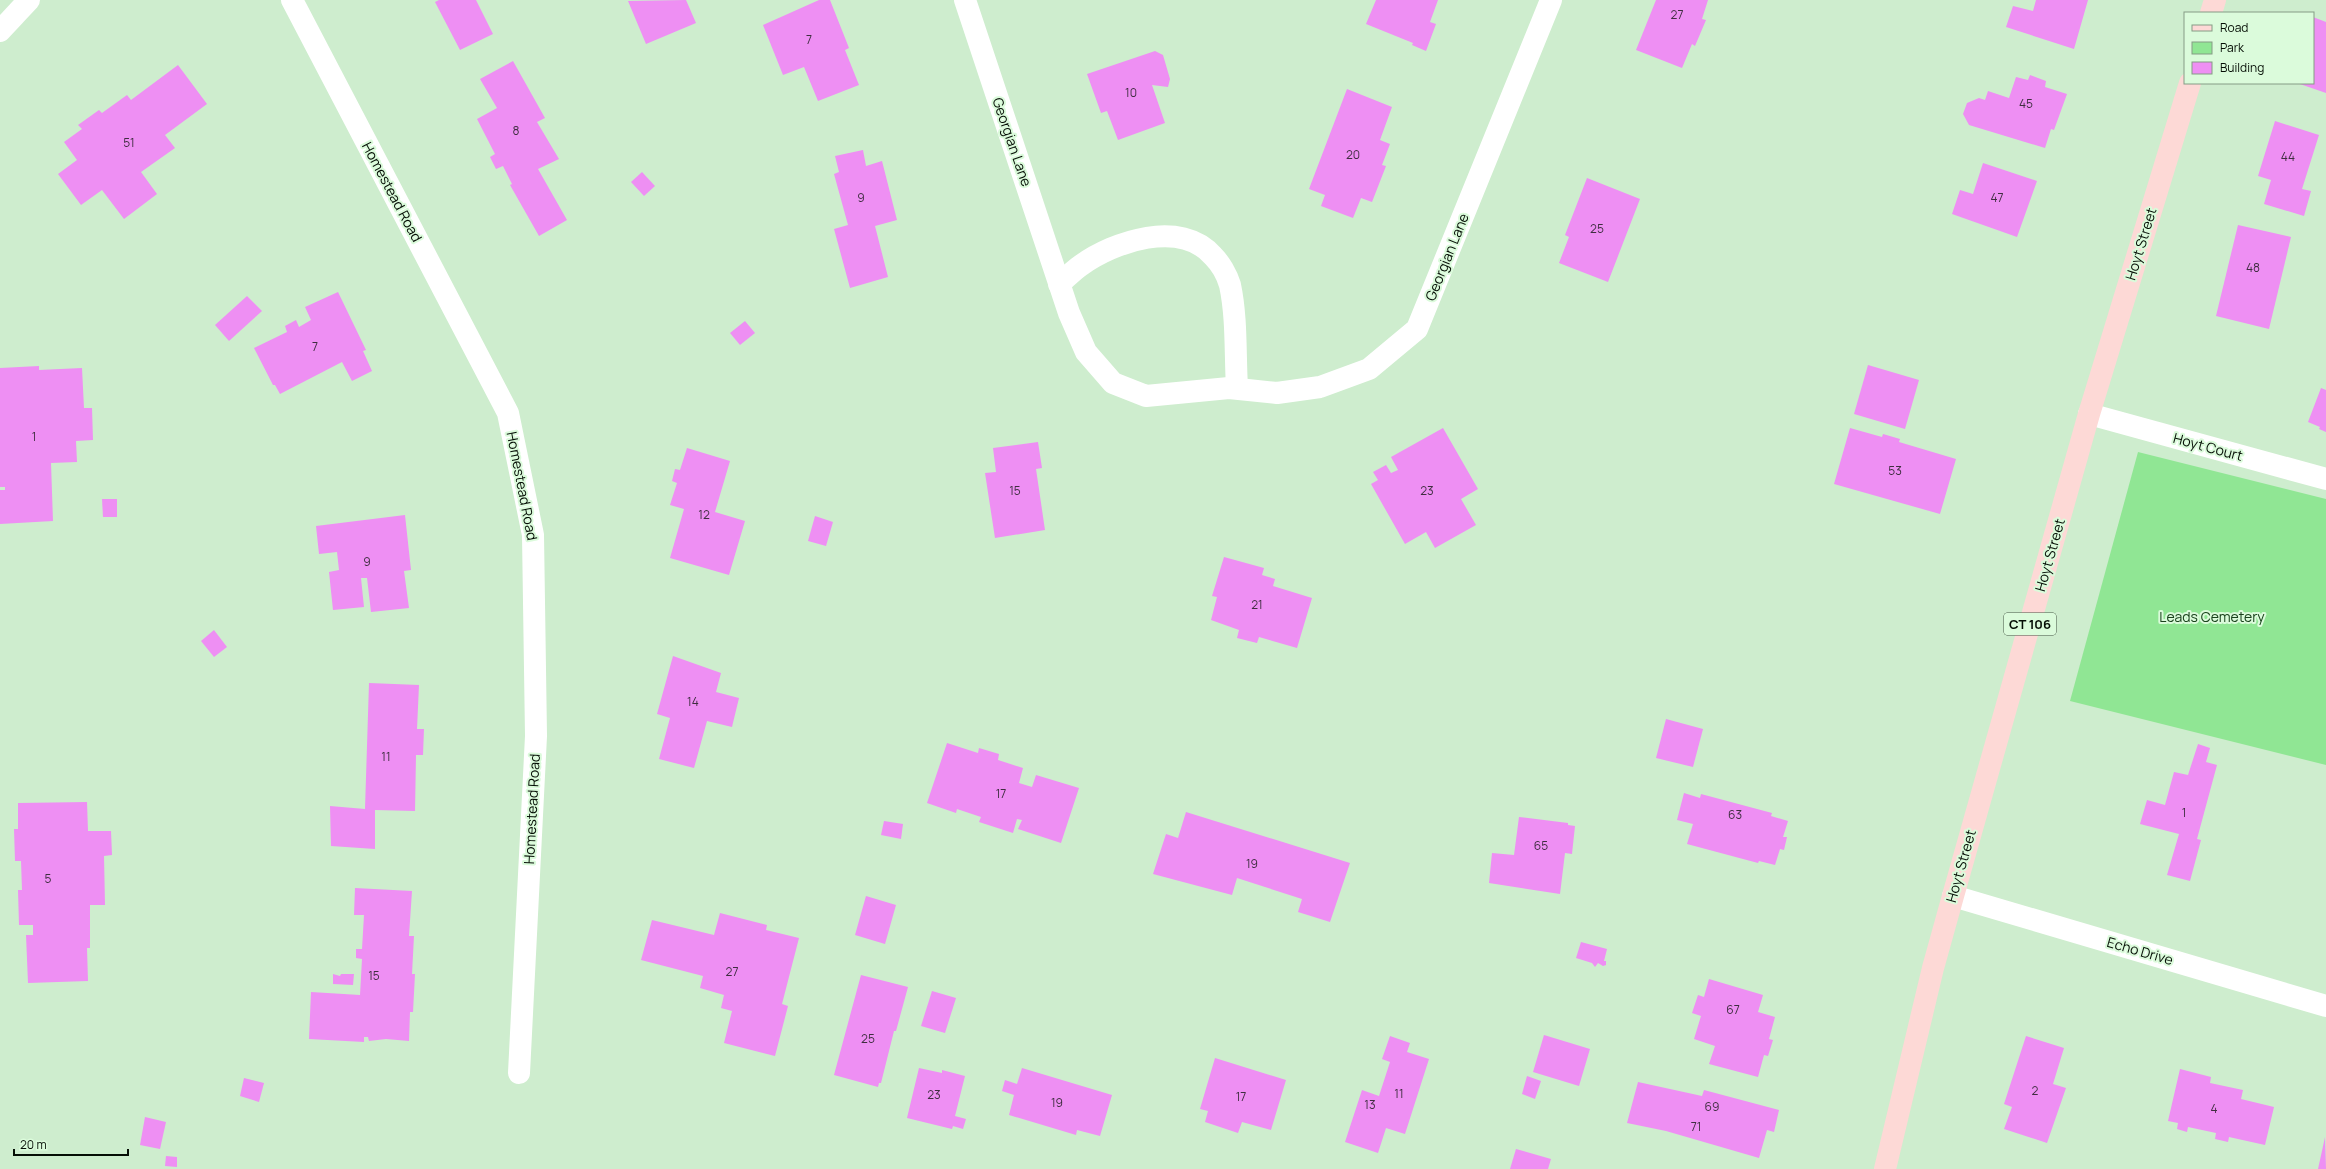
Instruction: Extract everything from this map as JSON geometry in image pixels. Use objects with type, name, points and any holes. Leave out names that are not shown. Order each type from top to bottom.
[{"type":"main road","points":[[2212,12],[2216,0]]},
{"type":"main road","name":"Hoyt Street","points":[[1885,1169],[1933,968],[1953,896],[2090,414],[2190,84]]},
{"type":"street","points":[[0,31],[29,0]]},
{"type":"street","name":"Homestead Road","points":[[292,0],[508,413],[533,543],[536,736],[519,1073]]},
{"type":"street","name":"Georgian Lane","points":[[965,0],[1059,284],[1086,352],[1113,383],[1146,396],[1237,388],[1277,393],[1320,388],[1369,369],[1417,329],[1551,0]]},
{"type":"street","points":[[1059,284],[1080,266],[1142,237],[1164,236],[1191,239],[1207,249],[1219,263],[1230,284],[1237,388]]},
{"type":"street","name":"Hoyt Court","points":[[2090,414],[2326,479]]},
{"type":"street","name":"Echo Drive","points":[[1953,896],[2326,1006]]},
{"type":"green space","name":"Leads Cemetery","points":[[2138,452],[2326,499],[2326,765],[2070,701]]},
{"type":"building","points":[[439,0],[476,0],[493,34],[460,50],[435,2]]},
{"type":"building","points":[[686,0],[696,23],[646,44],[628,1]]},
{"type":"building","points":[[819,0],[830,0],[849,48],[845,50],[859,85],[818,101],[804,67],[783,75],[763,25]]},
{"type":"building","points":[[1376,0],[1438,0],[1430,22],[1436,24],[1426,51],[1412,45],[1413,43],[1366,24]]},
{"type":"building","points":[[1656,0],[1708,0],[1702,19],[1706,20],[1695,46],[1692,44],[1682,68],[1636,50]]},
{"type":"building","points":[[2036,0],[2088,0],[2074,49],[2006,27],[2013,6],[2033,11]]},
{"type":"building","points":[[2314,17],[2326,22],[2326,93],[2300,84],[2314,84]]},
{"type":"building","points":[[1155,51],[1163,55],[1170,79],[1168,87],[1152,85],[1165,123],[1118,140],[1107,111],[1101,113],[1087,74]]},
{"type":"building","points":[[513,61],[545,118],[537,122],[559,159],[538,169],[567,220],[539,236],[510,185],[512,184],[503,166],[496,169],[490,157],[495,154],[477,119],[497,108],[480,79]]},
{"type":"building","points":[[178,65],[207,104],[165,135],[175,148],[141,172],[157,194],[124,219],[102,190],[81,205],[58,174],[77,160],[64,142],[82,129],[78,125],[99,110],[102,113],[127,95],[131,100]]},
{"type":"building","points":[[2030,75],[2046,81],[2045,87],[2067,94],[2054,130],[2051,129],[2045,148],[1969,125],[1963,114],[1967,103],[1979,98],[1985,100],[1988,91],[2009,98],[2016,77],[2028,80]]},
{"type":"building","points":[[1347,89],[1392,107],[1380,140],[1390,144],[1382,165],[1386,166],[1372,202],[1361,198],[1353,218],[1321,206],[1325,195],[1309,189]]},
{"type":"building","points":[[2275,121],[2319,135],[2302,189],[2311,191],[2304,216],[2264,204],[2271,180],[2258,176]]},
{"type":"building","points":[[863,150],[866,166],[882,161],[897,220],[875,226],[888,277],[850,288],[834,229],[848,225],[834,174],[839,172],[835,156]]},
{"type":"building","points":[[1983,163],[2037,181],[2017,237],[1952,214],[1960,190],[1973,194]]},
{"type":"building","points":[[642,172],[655,186],[644,196],[631,182]]},
{"type":"building","points":[[1587,178],[1640,199],[1608,282],[1559,263],[1569,237],[1565,235]]},
{"type":"building","points":[[2238,225],[2291,237],[2269,329],[2216,316]]},
{"type":"building","points":[[338,292],[366,350],[363,351],[372,371],[352,381],[342,362],[280,394],[275,385],[273,385],[254,348],[287,332],[285,326],[296,320],[299,327],[311,320],[305,307]]},
{"type":"building","points":[[247,296],[262,311],[229,341],[215,325]]},
{"type":"building","points":[[745,321],[755,333],[740,345],[730,333]]},
{"type":"building","points":[[1868,365],[1919,380],[1905,429],[1854,414]]},
{"type":"building","points":[[39,366],[39,370],[82,368],[84,408],[92,408],[93,440],[76,441],[77,462],[51,463],[53,521],[0,524],[0,490],[5,490],[5,487],[0,487],[0,368]]},
{"type":"building","points":[[2321,388],[2326,390],[2326,432],[2319,429],[2320,427],[2308,422]]},
{"type":"building","points":[[1443,428],[1478,489],[1461,499],[1476,525],[1435,548],[1426,532],[1405,544],[1371,484],[1378,480],[1373,472],[1386,465],[1391,473],[1398,470],[1391,457]]},
{"type":"building","points":[[1850,428],[1882,437],[1883,434],[1900,439],[1899,442],[1956,459],[1940,514],[1834,484]]},
{"type":"building","points":[[1038,442],[1042,468],[1036,469],[1045,530],[995,538],[985,473],[996,472],[993,448]]},
{"type":"building","points":[[687,448],[730,461],[715,512],[745,521],[729,575],[670,558],[684,509],[670,505],[677,483],[672,481],[675,469],[680,470]]},
{"type":"building","points":[[102,499],[117,499],[117,517],[103,517]]},
{"type":"building","points":[[405,515],[411,570],[404,571],[409,608],[371,612],[367,578],[361,578],[364,607],[333,610],[329,572],[339,570],[337,552],[319,554],[316,526]]},
{"type":"building","points":[[815,516],[833,522],[826,546],[808,541]]},
{"type":"building","points":[[1224,557],[1264,568],[1262,575],[1275,579],[1273,586],[1312,598],[1297,648],[1259,637],[1257,643],[1237,638],[1239,630],[1211,620],[1217,597],[1212,596]]},
{"type":"building","points":[[214,630],[227,647],[214,657],[201,641]]},
{"type":"building","points":[[673,656],[721,673],[716,692],[739,698],[732,727],[707,721],[694,768],[659,759],[670,718],[657,714]]},
{"type":"building","points":[[369,683],[419,685],[417,729],[424,729],[423,755],[416,755],[415,811],[375,810],[375,849],[331,846],[330,806],[365,809]]},
{"type":"building","points":[[1666,719],[1703,729],[1693,767],[1656,758]]},
{"type":"building","points":[[947,743],[978,753],[979,748],[999,754],[998,760],[1023,768],[1019,783],[1032,787],[1036,775],[1079,788],[1061,843],[1018,829],[1022,820],[1017,819],[1013,833],[979,822],[981,817],[957,809],[956,813],[927,803]]},
{"type":"building","points":[[2198,744],[2210,748],[2206,762],[2217,765],[2197,839],[2201,840],[2190,881],[2167,875],[2179,834],[2140,824],[2147,800],[2165,805],[2174,772],[2188,775]]},
{"type":"building","points":[[1684,793],[1700,798],[1701,794],[1772,813],[1771,816],[1788,821],[1783,837],[1787,837],[1784,850],[1780,849],[1775,865],[1759,861],[1758,863],[1687,844],[1693,824],[1677,820]]},
{"type":"building","points":[[87,802],[88,831],[111,831],[112,855],[104,856],[105,905],[90,905],[90,948],[87,948],[88,981],[28,983],[26,935],[33,935],[33,925],[19,925],[18,890],[22,890],[21,861],[15,861],[14,829],[18,829],[18,803]]},
{"type":"building","points":[[1186,812],[1350,863],[1330,922],[1298,912],[1302,899],[1237,878],[1232,895],[1153,874],[1166,834],[1178,838]]},
{"type":"building","points":[[1519,817],[1568,823],[1568,825],[1575,826],[1572,854],[1565,853],[1560,894],[1489,883],[1492,853],[1514,855]]},
{"type":"building","points":[[884,821],[903,824],[901,839],[881,835]]},
{"type":"building","points":[[355,888],[412,891],[409,936],[414,936],[412,974],[415,974],[413,1012],[410,1012],[409,1041],[386,1039],[369,1041],[368,1037],[364,1037],[364,1042],[309,1039],[311,992],[360,995],[362,959],[356,958],[356,949],[362,949],[364,915],[354,915]]},
{"type":"building","points":[[866,896],[896,905],[885,944],[855,935]]},
{"type":"building","points":[[720,913],[767,925],[766,930],[799,938],[782,1004],[788,1006],[775,1056],[724,1043],[732,1011],[721,1008],[724,995],[700,988],[703,976],[641,960],[652,920],[714,935]]},
{"type":"building","points":[[1581,942],[1607,949],[1604,961],[1606,961],[1606,965],[1603,966],[1598,963],[1595,967],[1592,963],[1576,958]]},
{"type":"building","points":[[333,974],[340,976],[341,974],[354,974],[353,985],[333,984]]},
{"type":"building","points":[[861,975],[908,987],[896,1031],[894,1031],[881,1083],[879,1083],[878,1087],[834,1075]]},
{"type":"building","points":[[1709,979],[1763,995],[1758,1012],[1775,1017],[1769,1039],[1773,1040],[1768,1056],[1764,1055],[1758,1077],[1709,1064],[1715,1046],[1694,1039],[1701,1016],[1692,1013],[1698,995],[1704,997]]},
{"type":"building","points":[[932,991],[956,998],[945,1033],[921,1026]]},
{"type":"building","points":[[1544,1035],[1590,1049],[1579,1086],[1533,1072]]},
{"type":"building","points":[[1390,1036],[1410,1043],[1407,1052],[1429,1059],[1405,1134],[1386,1128],[1378,1153],[1345,1142],[1362,1090],[1379,1096],[1390,1062],[1382,1059]]},
{"type":"building","points":[[2026,1036],[2064,1048],[2053,1084],[2066,1088],[2047,1143],[2004,1129],[2012,1107],[2004,1104]]},
{"type":"building","points":[[1215,1058],[1286,1080],[1271,1130],[1242,1122],[1238,1133],[1205,1122],[1208,1111],[1200,1109]]},
{"type":"building","points":[[919,1068],[942,1073],[942,1070],[965,1076],[955,1116],[966,1119],[963,1129],[953,1126],[952,1129],[907,1118]]},
{"type":"building","points":[[1022,1068],[1112,1095],[1100,1136],[1077,1130],[1076,1135],[1009,1115],[1014,1095],[1002,1091],[1005,1080],[1017,1084]]},
{"type":"building","points":[[2180,1069],[2211,1077],[2210,1083],[2243,1090],[2241,1099],[2274,1107],[2265,1145],[2229,1137],[2228,1142],[2215,1139],[2216,1133],[2188,1127],[2187,1132],[2177,1129],[2178,1123],[2168,1121]]},
{"type":"building","points":[[1527,1076],[1541,1081],[1535,1099],[1522,1094]]},
{"type":"building","points":[[244,1078],[264,1083],[259,1102],[240,1096]]},
{"type":"building","points":[[1638,1082],[1702,1096],[1704,1090],[1779,1110],[1774,1132],[1767,1130],[1759,1158],[1666,1131],[1627,1123]]},
{"type":"building","points":[[145,1117],[166,1122],[160,1149],[140,1145]]},
{"type":"building","points":[[2325,1137],[2326,1169],[2318,1169]]},
{"type":"building","points":[[1516,1149],[1551,1159],[1548,1169],[1510,1169]]},
{"type":"building","points":[[166,1156],[177,1157],[177,1167],[165,1166]]}]
